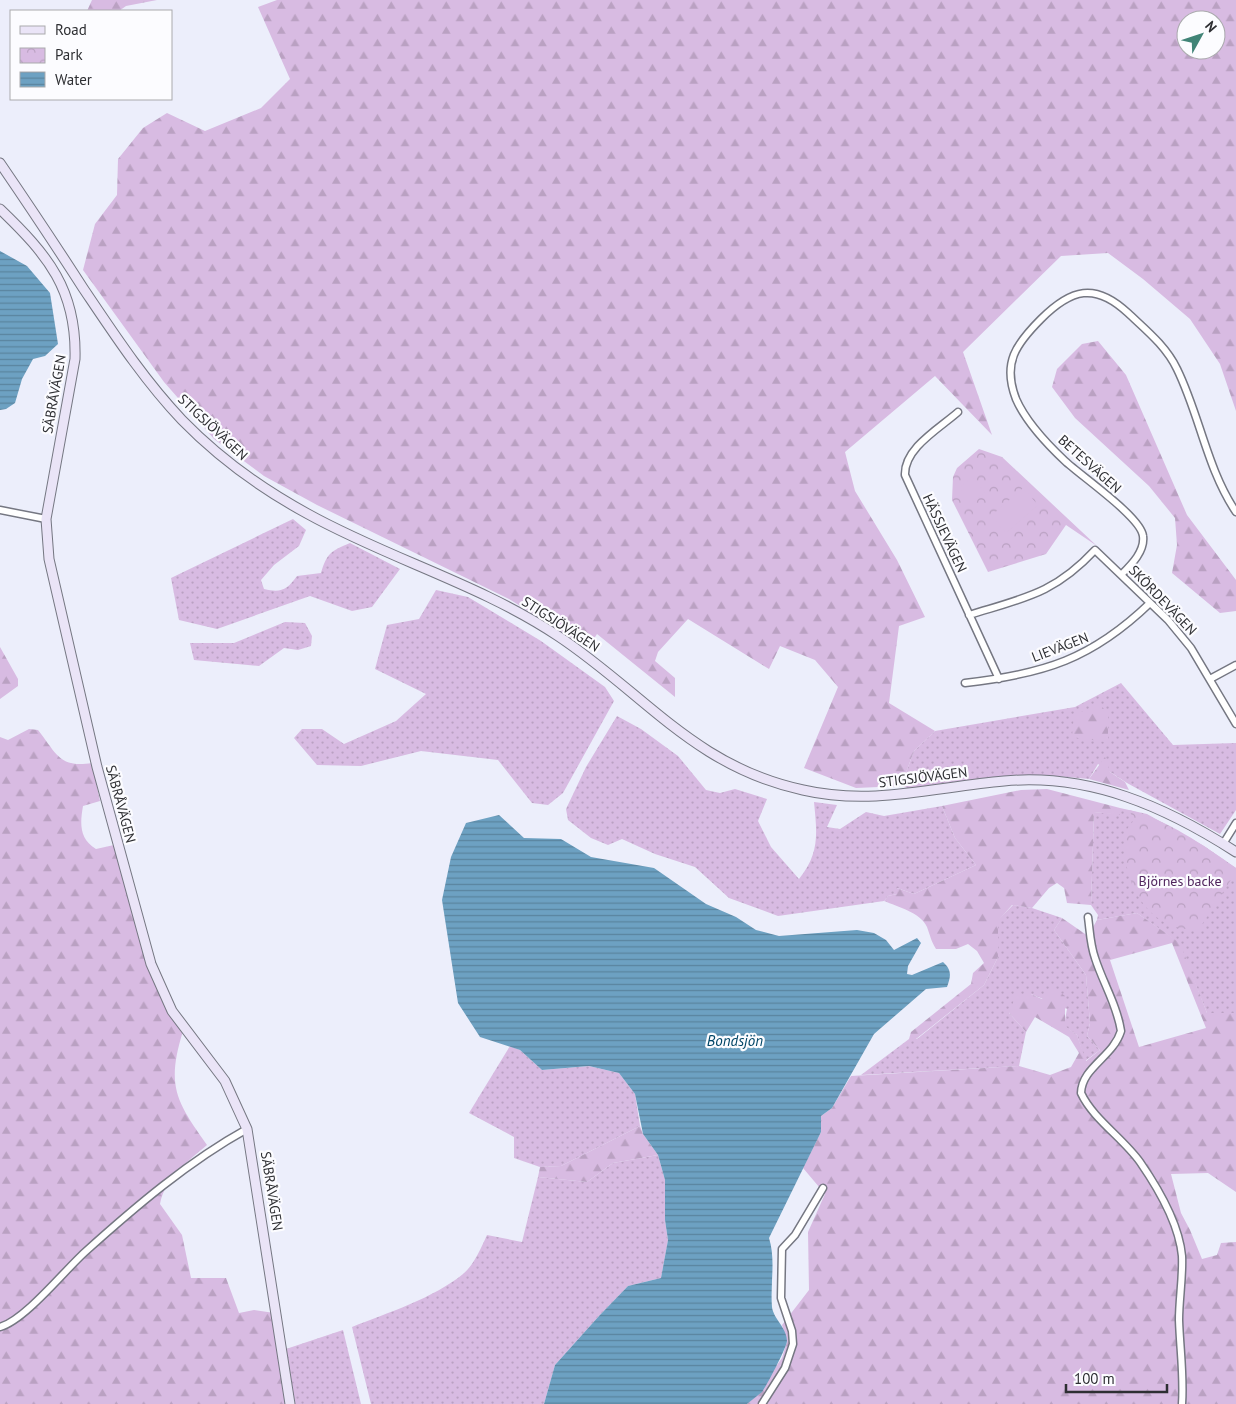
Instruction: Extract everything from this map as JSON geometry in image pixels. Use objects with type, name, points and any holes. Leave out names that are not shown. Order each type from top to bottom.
[{"type":"main road","name":"STIGSJÖVÄGEN","points":[[0,163],[133,362],[184,423],[223,457],[266,489],[307,514],[501,603],[554,634],[589,659],[686,738],[712,755],[741,770],[778,784],[824,795],[850,797],[909,795],[1025,779],[1087,785],[1140,800],[1236,852]]},
{"type":"main road","name":"SÄBRÅVÄGEN","points":[[0,209],[26,236],[64,287],[74,322],[75,359],[72,382],[46,519],[49,559],[97,767],[151,964],[172,1011],[224,1081],[247,1129],[290,1404]]},
{"type":"street","name":"BETESVÄGEN","points":[[1122,574],[1140,552],[1143,535],[1140,527],[1053,449],[1025,414],[1012,387],[1011,364],[1018,345],[1051,309],[1067,298],[1093,293],[1113,300],[1166,352],[1177,369],[1219,481],[1236,512]]},
{"type":"street","name":"HÄSSJEVÄGEN","points":[[958,412],[911,454],[906,466],[905,475],[999,679]]},
{"type":"street","points":[[0,510],[46,519]]},
{"type":"street","name":"SKÖRDEVÄGEN","points":[[969,614],[1045,591],[1071,574],[1095,550],[1122,574],[1191,648],[1236,724]]},
{"type":"street","name":"LIEVÄGEN","points":[[965,683],[999,679],[1052,666],[1092,649],[1131,622],[1150,603]]},
{"type":"street","points":[[1210,678],[1236,665]]},
{"type":"street","points":[[1223,844],[1236,823]]},
{"type":"street","points":[[1088,917],[1089,934],[1095,959],[1115,1006],[1121,1031],[1111,1051],[1084,1078],[1081,1092],[1092,1110],[1122,1140],[1141,1164],[1166,1210],[1178,1237],[1182,1257],[1179,1320],[1184,1380],[1182,1404]]},
{"type":"street","points":[[0,1327],[22,1314],[68,1267],[130,1214],[208,1153],[247,1129]]},
{"type":"street","points":[[762,1404],[785,1368],[793,1344],[792,1331],[781,1298],[782,1249],[795,1235],[823,1188]]},
{"type":"green space","points":[[92,0],[157,0],[126,6],[120,10],[87,10]]},
{"type":"green space","points":[[277,0],[1236,0],[1236,411],[1220,364],[1190,319],[1143,279],[1108,253],[1061,256],[963,352],[992,435],[935,376],[845,452],[855,491],[897,560],[925,617],[899,626],[889,703],[935,731],[914,751],[901,786],[856,788],[804,768],[838,687],[815,660],[780,646],[769,669],[688,619],[658,652],[655,661],[675,678],[675,697],[597,634],[588,648],[509,599],[317,505],[264,476],[214,439],[164,382],[83,270],[95,224],[117,195],[118,159],[143,128],[167,113],[205,131],[261,108],[290,79],[258,7]]},
{"type":"green space","points":[[1098,341],[1126,375],[1187,515],[1236,580],[1236,611],[1220,613],[1172,573],[1177,545],[1175,518],[1149,486],[1075,418],[1052,387],[1057,369],[1082,344]]},
{"type":"green space","points":[[979,449],[1002,457],[1097,546],[1066,525],[1046,554],[988,572],[952,500],[953,477],[957,468]]},
{"type":"green space","points":[[972,477],[985,492],[972,504],[959,488]]},
{"type":"green space","points":[[1023,488],[1038,505],[1006,533],[991,516]]},
{"type":"green space","points":[[293,519],[306,530],[299,546],[274,565],[261,580],[264,589],[275,591],[283,589],[297,576],[321,573],[328,557],[338,548],[350,543],[400,569],[372,607],[352,611],[310,596],[217,629],[179,620],[171,578]]},
{"type":"green space","points":[[436,590],[468,597],[541,641],[605,687],[614,701],[563,793],[548,805],[532,803],[498,760],[421,751],[361,766],[317,765],[294,738],[302,729],[322,729],[344,744],[396,721],[426,694],[375,669],[387,625],[419,619]]},
{"type":"green space","points":[[285,622],[305,623],[312,636],[311,646],[298,650],[284,648],[259,666],[194,660],[190,643],[234,643]]},
{"type":"green space","points":[[0,647],[18,679],[18,686],[0,699]]},
{"type":"green space","points":[[1121,683],[1173,745],[1236,743],[1236,810],[1220,834],[1127,783],[1098,764],[1089,779],[1045,775],[914,790],[901,786],[914,751],[935,731],[1075,707]]},
{"type":"green space","points":[[1095,706],[1102,706],[1108,716],[1108,739],[1106,742],[1072,737],[1074,715]]},
{"type":"green space","points":[[617,716],[641,729],[678,756],[706,790],[720,793],[735,789],[767,799],[758,821],[771,847],[799,879],[811,860],[816,842],[814,802],[837,805],[827,827],[840,829],[866,812],[884,816],[942,806],[955,838],[976,865],[914,894],[897,888],[897,894],[888,896],[884,901],[778,916],[729,898],[695,867],[655,854],[622,839],[608,845],[591,838],[568,820],[566,809],[586,767]]},
{"type":"green space","points":[[29,729],[38,730],[55,752],[65,761],[81,764],[92,763],[100,801],[83,806],[82,830],[86,840],[96,849],[114,845],[149,971],[162,999],[183,1031],[175,1066],[177,1092],[181,1104],[207,1145],[172,1178],[160,1204],[182,1235],[191,1278],[226,1278],[239,1313],[254,1310],[281,1314],[295,1404],[0,1404],[0,737],[8,740]]},
{"type":"green space","points":[[1105,757],[1110,772],[1125,782],[1129,790],[1089,779]]},
{"type":"green space","points":[[1047,789],[1120,808],[1120,815],[1094,812],[1091,905],[1067,903],[1064,888],[1057,883],[1049,888],[1032,908],[1012,905],[998,921],[998,957],[984,985],[916,1039],[909,1039],[911,1032],[971,984],[973,973],[984,963],[977,951],[968,944],[956,949],[936,949],[927,927],[919,917],[884,901],[888,896],[897,894],[897,888],[914,894],[976,865],[955,838],[942,806],[1021,790]]},
{"type":"green space","points":[[1120,808],[1147,814],[1204,846],[1236,868],[1236,1013],[1207,1013],[1179,943],[1137,913],[1097,920],[1098,915],[1091,905],[1094,812],[1119,814]]},
{"type":"green space","name":"Björnes backe","points":[[1129,810],[1158,820],[1171,827],[1198,842],[1236,868],[1236,872],[1199,929],[1185,929],[1162,921],[1143,904],[1136,893],[1127,868],[1125,855],[1124,833],[1134,820]]},
{"type":"green space","points":[[1013,905],[1032,908],[1062,918],[1054,930],[1086,975],[1090,1023],[1087,1036],[1100,1050],[1085,1061],[1077,1035],[1064,1026],[1067,1009],[1031,994],[1009,1013],[1026,1032],[1019,1066],[861,1075],[909,1039],[917,1039],[984,985],[998,957],[997,921]]},
{"type":"green space","points":[[1137,913],[1180,943],[1207,1013],[1236,1013],[1236,1192],[1208,1173],[1171,1174],[1181,1213],[1202,1259],[1217,1255],[1221,1243],[1236,1242],[1236,1404],[747,1404],[763,1390],[769,1376],[782,1358],[787,1341],[782,1325],[809,1290],[808,1232],[825,1194],[803,1168],[821,1132],[821,1116],[832,1108],[851,1076],[1019,1066],[1050,1075],[1071,1067],[1079,1053],[1069,1037],[1035,1017],[1026,1032],[1009,1013],[1016,995],[1031,994],[1042,999],[1054,988],[1065,996],[1065,1026],[1077,1035],[1086,1061],[1100,1050],[1087,1036],[1090,1023],[1086,975],[1054,930],[1062,918],[1088,936],[1097,920]],"holes":[[[1172,943],[1206,1028],[1139,1047],[1110,960]]]},
{"type":"green space","points":[[510,1046],[520,1050],[542,1070],[589,1066],[619,1073],[635,1094],[640,1126],[561,1166],[540,1167],[514,1158],[514,1137],[469,1113]]},
{"type":"green space","points":[[640,1126],[643,1134],[658,1155],[613,1163],[587,1182],[538,1177],[540,1167],[561,1166]]},
{"type":"green space","points":[[658,1155],[665,1180],[665,1220],[668,1240],[661,1278],[628,1286],[599,1316],[555,1365],[544,1404],[371,1404],[352,1327],[424,1298],[451,1283],[471,1266],[487,1235],[522,1242],[538,1177],[587,1182],[613,1163]]},
{"type":"green space","points":[[343,1330],[361,1404],[295,1404],[286,1349]]},
{"type":"water","points":[[0,251],[27,266],[50,293],[58,344],[45,356],[33,359],[22,379],[15,403],[6,409],[0,410]]},
{"type":"water","name":"Bondsjön","points":[[499,815],[524,838],[561,839],[591,857],[654,868],[706,904],[736,917],[756,930],[779,936],[857,930],[874,933],[886,940],[894,950],[917,938],[921,943],[908,966],[907,974],[912,975],[943,962],[949,971],[950,976],[947,987],[926,989],[874,1034],[832,1108],[821,1116],[821,1132],[769,1238],[772,1255],[772,1307],[785,1332],[786,1345],[768,1383],[762,1392],[747,1404],[544,1404],[555,1365],[599,1316],[628,1286],[661,1278],[668,1240],[665,1220],[665,1180],[658,1155],[643,1134],[635,1094],[619,1073],[589,1066],[542,1070],[520,1050],[480,1037],[458,1003],[442,900],[451,857],[466,823]]}]
